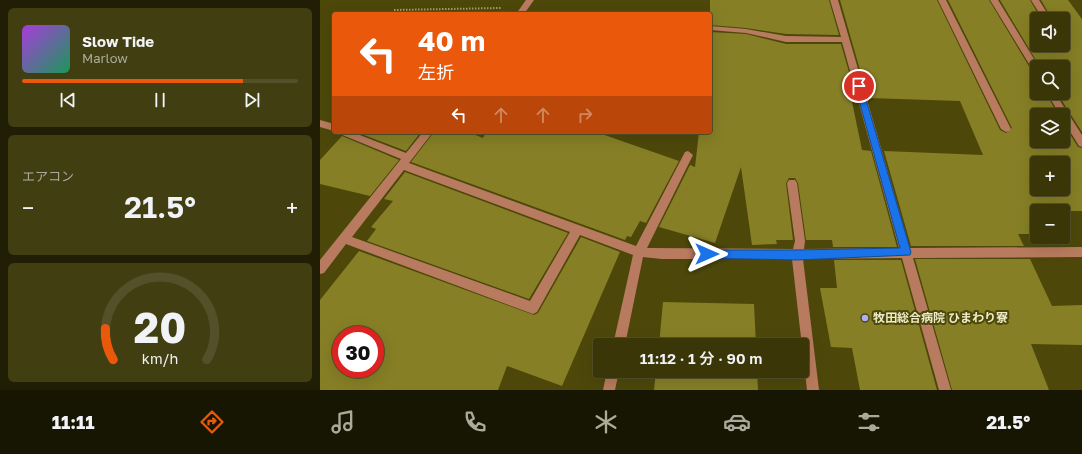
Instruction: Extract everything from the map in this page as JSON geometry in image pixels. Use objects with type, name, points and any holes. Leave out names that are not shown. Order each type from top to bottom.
[{"type":"street","points":[[834,0],[945,390]]},
{"type":"street","points":[[942,0],[1006,129]]},
{"type":"street","points":[[994,0],[1031,60]]},
{"type":"street","points":[[1035,0],[1043,12]]},
{"type":"street","points":[[521,12],[528,3]]},
{"type":"street","points":[[712,28],[786,39],[846,40]]},
{"type":"street","points":[[1055,100],[1082,143]]},
{"type":"street","points":[[320,123],[332,127]]},
{"type":"street","points":[[347,134],[405,161],[577,230],[640,252],[797,255],[906,252],[1082,252]]},
{"type":"street","points":[[320,269],[426,134]]},
{"type":"street","points":[[621,338],[640,252],[688,155]]},
{"type":"street","points":[[792,183],[800,241],[797,255],[813,390]]},
{"type":"street","points":[[344,239],[533,308],[577,230]]},
{"type":"street","points":[[609,390],[612,378]]},
{"type":"path","points":[[394,10],[528,3]]},
{"type":"building","points":[[710,0],[829,0],[839,35],[786,34],[746,28],[712,25],[712,12],[710,12]]},
{"type":"building","points":[[840,0],[937,0],[1000,130],[1006,133],[1012,128],[948,0],[989,0],[1030,68],[1030,100],[1050,100],[1054,108],[1030,108],[1030,148],[1070,148],[1070,134],[1078,147],[1082,148],[1082,211],[1070,211],[1070,204],[1030,204],[1030,234],[1018,234],[1024,246],[911,246],[884,151],[983,155],[960,101],[868,98]]},
{"type":"building","points":[[1000,0],[1030,0],[1037,12],[1030,12],[1030,50]]},
{"type":"building","points":[[1041,0],[1068,0],[1082,19],[1082,132],[1070,113],[1070,108],[1067,108],[1061,100],[1070,100],[1070,60],[1036,60],[1031,52],[1070,52],[1070,12],[1048,12]]},
{"type":"building","points":[[712,32],[746,34],[786,44],[841,44],[856,97],[851,97],[862,150],[871,151],[897,247],[833,247],[832,240],[806,240],[798,183],[795,178],[789,178],[786,183],[793,240],[776,240],[777,244],[752,245],[741,167],[715,243],[659,227],[690,165],[695,167],[699,134],[712,134]]},
{"type":"building","points":[[361,134],[419,134],[406,151]]},
{"type":"building","points":[[432,134],[473,134],[483,138],[485,134],[602,134],[679,161],[646,223],[640,221],[631,237],[627,236],[625,240],[411,162]]},
{"type":"building","points":[[342,136],[399,160],[370,196],[320,184],[320,160]]},
{"type":"building","points":[[405,172],[568,233],[529,299],[367,241],[376,229],[371,227],[393,201],[384,199]]},
{"type":"building","points":[[581,237],[620,252],[562,386],[507,366],[498,390],[320,390],[320,300],[359,251],[534,315],[538,313]]},
{"type":"building","points":[[915,259],[1030,259],[1052,306],[1082,305],[1082,345],[1031,344],[1049,390],[952,390]]},
{"type":"building","name":"牧田総合病院 ひまわり寮","points":[[834,260],[901,260],[937,390],[860,390],[852,348],[831,347],[820,288],[837,288]]},
{"type":"building","points":[[663,302],[754,304],[756,338],[660,338]]},
{"type":"building","points":[[655,378],[757,378],[758,390],[654,390]]},
{"type":"place","name":"牧田総合病院 ひまわり寮","points":[[865,318]]},
{"type":"route","points":[[707,254],[797,255],[906,252],[859,86]]}]
